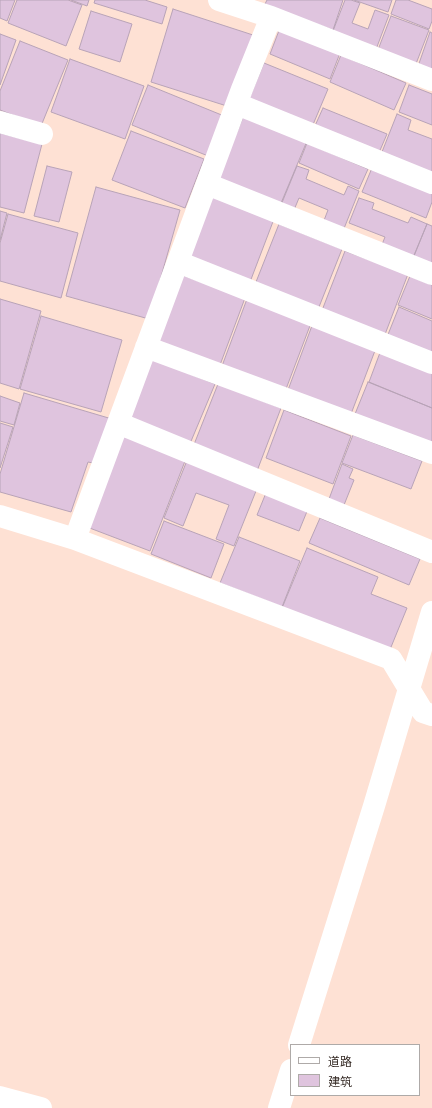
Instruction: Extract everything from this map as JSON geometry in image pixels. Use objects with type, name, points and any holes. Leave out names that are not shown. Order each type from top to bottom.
[{"type":"street","points":[[219,0],[271,16],[432,80]]},
{"type":"street","points":[[75,539],[271,16]]},
{"type":"street","points":[[237,104],[432,183]]},
{"type":"street","points":[[0,122],[42,134]]},
{"type":"street","points":[[207,184],[432,274]]},
{"type":"street","points":[[178,262],[432,363]]},
{"type":"street","points":[[146,347],[432,454]]},
{"type":"street","points":[[118,423],[432,552]]},
{"type":"street","points":[[0,516],[75,539],[391,660],[423,712],[432,715]]},
{"type":"street","points":[[299,1044],[432,612]]},
{"type":"street","points":[[279,1108],[290,1073]]},
{"type":"street","points":[[0,1097],[41,1108]]},
{"type":"building","points":[[0,0],[15,0],[7,21],[0,18]]},
{"type":"building","points":[[17,0],[68,0],[82,5],[66,46],[8,23]]},
{"type":"building","points":[[71,0],[89,0],[87,6]]},
{"type":"building","points":[[95,0],[145,0],[167,7],[162,24],[94,3]]},
{"type":"building","points":[[267,0],[343,0],[333,30],[264,6]]},
{"type":"building","points":[[345,0],[360,3],[352,23],[368,29],[375,10],[389,15],[375,52],[331,36]]},
{"type":"building","points":[[354,0],[392,0],[388,12]]},
{"type":"building","points":[[396,0],[408,0],[432,9],[432,21],[429,29],[391,14]]},
{"type":"building","points":[[173,9],[253,35],[230,107],[151,82]]},
{"type":"building","points":[[91,11],[132,24],[120,62],[79,49]]},
{"type":"building","points":[[391,16],[429,30],[414,69],[376,55]]},
{"type":"building","points":[[280,28],[340,53],[330,79],[270,54]]},
{"type":"building","points":[[430,32],[432,33],[432,69],[416,72]]},
{"type":"building","points":[[0,34],[16,40],[0,85]]},
{"type":"building","points":[[20,41],[68,60],[41,126],[0,110],[0,91]]},
{"type":"building","points":[[341,55],[406,83],[394,110],[330,82]]},
{"type":"building","points":[[70,59],[144,86],[125,139],[51,112]]},
{"type":"building","points":[[264,63],[328,89],[312,127],[248,101]]},
{"type":"building","points":[[148,85],[229,118],[213,158],[132,125]]},
{"type":"building","points":[[409,85],[432,94],[432,125],[399,112]]},
{"type":"building","points":[[323,108],[387,134],[378,155],[314,128]]},
{"type":"building","points":[[397,114],[411,120],[408,130],[432,139],[432,177],[380,157]]},
{"type":"building","points":[[244,115],[307,141],[279,208],[216,182]]},
{"type":"building","points":[[131,131],[204,159],[185,208],[112,180]]},
{"type":"building","points":[[0,133],[42,144],[24,213],[0,207]]},
{"type":"building","points":[[307,143],[368,169],[359,189],[299,163]]},
{"type":"building","points":[[47,166],[72,172],[59,222],[34,216]]},
{"type":"building","points":[[297,166],[309,170],[306,179],[344,195],[348,186],[359,191],[343,231],[323,223],[328,210],[299,198],[294,210],[281,205]]},
{"type":"building","points":[[372,168],[432,192],[432,202],[426,218],[362,192]]},
{"type":"building","points":[[96,187],[180,210],[149,319],[66,296]]},
{"type":"building","points":[[211,195],[274,219],[250,282],[186,258]]},
{"type":"building","points":[[359,198],[374,203],[372,209],[408,223],[411,217],[427,224],[412,260],[381,247],[385,237],[349,223]]},
{"type":"building","points":[[0,211],[7,213],[0,240]]},
{"type":"building","points":[[8,214],[78,233],[61,298],[0,281],[0,243]]},
{"type":"building","points":[[279,224],[342,249],[317,312],[254,287]]},
{"type":"building","points":[[427,224],[432,226],[432,269],[412,261]]},
{"type":"building","points":[[345,251],[408,274],[384,337],[321,313]]},
{"type":"building","points":[[182,275],[245,298],[220,365],[157,341]]},
{"type":"building","points":[[410,276],[432,285],[432,319],[398,305]]},
{"type":"building","points":[[0,299],[41,311],[19,389],[0,383]]},
{"type":"building","points":[[247,299],[311,323],[286,389],[222,366]]},
{"type":"building","points":[[399,307],[432,321],[432,355],[387,337]]},
{"type":"building","points":[[41,316],[122,340],[101,412],[20,389]]},
{"type":"building","points":[[313,323],[376,348],[351,414],[288,390]]},
{"type":"building","points":[[381,350],[432,371],[432,408],[369,382]]},
{"type":"building","points":[[148,357],[215,384],[189,446],[122,419]]},
{"type":"building","points":[[368,382],[432,408],[432,446],[355,414]]},
{"type":"building","points":[[218,384],[281,408],[257,471],[193,447]]},
{"type":"building","points":[[24,393],[112,419],[93,463],[88,462],[71,512],[0,492],[0,474]]},
{"type":"building","points":[[0,396],[20,403],[14,425],[0,421]]},
{"type":"building","points":[[284,410],[351,436],[333,484],[266,458]]},
{"type":"building","points":[[0,423],[13,427],[0,468]]},
{"type":"building","points":[[123,432],[187,456],[150,551],[87,527]]},
{"type":"building","points":[[353,435],[422,461],[411,489],[342,463]]},
{"type":"building","points":[[188,458],[258,486],[234,546],[216,539],[229,505],[196,493],[183,526],[164,518]]},
{"type":"building","points":[[342,464],[353,469],[349,478],[354,480],[344,505],[329,499]]},
{"type":"building","points":[[268,488],[310,504],[299,531],[257,515]]},
{"type":"building","points":[[320,518],[420,559],[409,585],[309,543]]},
{"type":"building","points":[[164,521],[224,544],[211,578],[151,554]]},
{"type":"building","points":[[239,537],[300,561],[282,607],[220,583]]},
{"type":"building","points":[[307,548],[378,577],[371,594],[407,608],[389,652],[282,608]]}]
